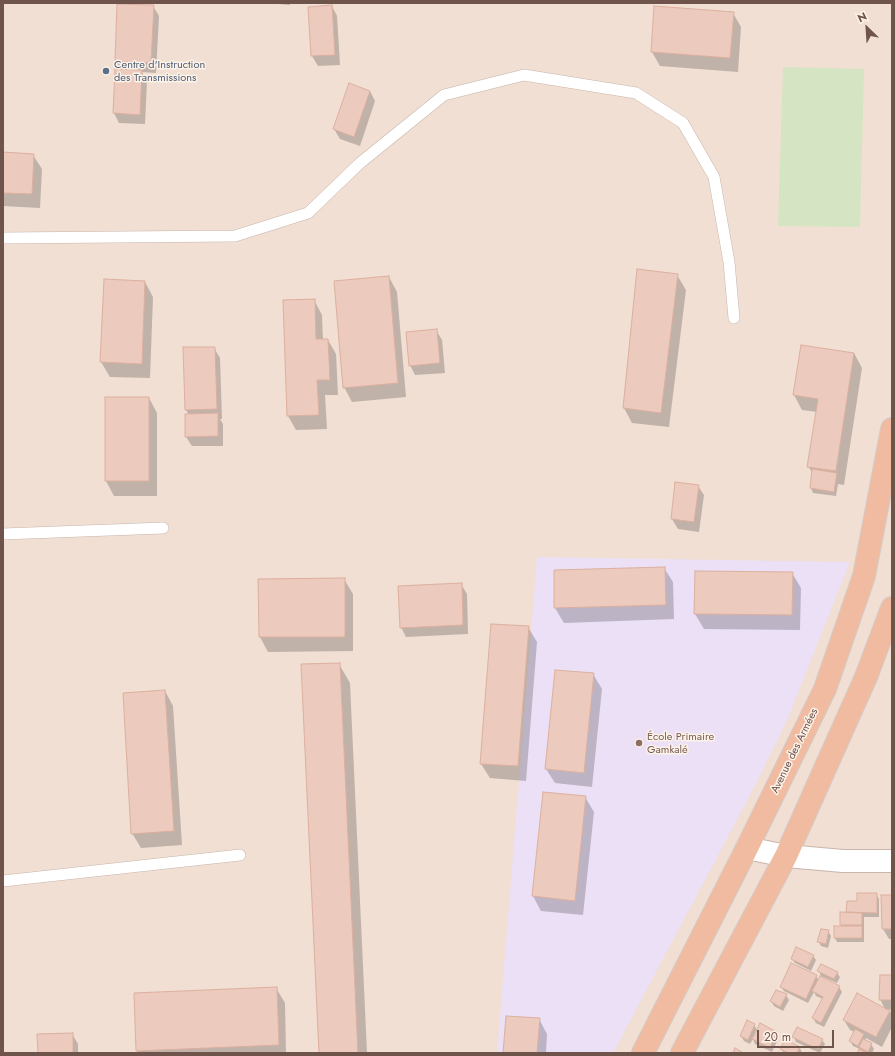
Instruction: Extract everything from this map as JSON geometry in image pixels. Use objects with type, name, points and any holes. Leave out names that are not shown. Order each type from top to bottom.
[{"type":"highway","name":"Avenue des Armées","points":[[643,1053],[747,848],[825,689],[864,576],[892,429]]},
{"type":"highway","points":[[682,1053],[786,856],[866,677],[892,608]]},
{"type":"street","points":[[747,848],[786,856],[843,862],[892,861]]},
{"type":"lane","points":[[3,238],[235,236],[308,213],[360,163],[444,95],[524,75],[636,93],[683,123],[714,177],[729,262],[734,318]]},
{"type":"lane","points":[[3,534],[163,528]]},
{"type":"lane","points":[[3,881],[240,855]]},
{"type":"shaded area","points":[[3,3],[892,3],[892,1053],[3,1053]]},
{"type":"shaded area","points":[[537,557],[850,562],[788,718],[757,782],[613,1053],[497,1053]]},
{"type":"green space","points":[[783,67],[864,69],[860,227],[778,226]]},
{"type":"building","points":[[117,4],[154,5],[151,63],[115,61]]},
{"type":"building","points":[[332,5],[335,55],[311,56],[308,7]]},
{"type":"building","points":[[654,6],[734,12],[730,58],[651,52]]},
{"type":"building","points":[[115,69],[142,70],[140,115],[113,113]]},
{"type":"building","points":[[349,83],[370,91],[354,137],[333,129]]},
{"type":"building","points":[[3,152],[34,154],[32,194],[3,193]]},
{"type":"building","points":[[637,269],[678,274],[661,413],[623,408]]},
{"type":"building","points":[[389,276],[398,383],[343,388],[334,281]]},
{"type":"building","points":[[104,279],[145,281],[142,364],[100,362]]},
{"type":"building","points":[[315,299],[316,339],[328,339],[330,380],[317,380],[319,415],[287,416],[283,300]]},
{"type":"building","points":[[437,329],[440,363],[409,366],[406,332]]},
{"type":"building","points":[[801,345],[854,353],[836,471],[807,467],[818,399],[793,395]]},
{"type":"building","points":[[183,347],[215,347],[217,409],[185,410]]},
{"type":"building","points":[[105,397],[149,397],[149,481],[105,481]]},
{"type":"building","points":[[218,413],[218,436],[185,437],[185,414]]},
{"type":"building","points":[[812,469],[837,473],[834,492],[810,488]]},
{"type":"building","points":[[675,482],[699,485],[694,522],[671,519]]},
{"type":"building","points":[[665,567],[666,605],[554,608],[554,570]]},
{"type":"building","points":[[695,571],[793,572],[792,615],[694,614]]},
{"type":"building","points":[[345,578],[345,637],[259,637],[258,579]]},
{"type":"building","points":[[462,583],[463,625],[400,628],[398,586]]},
{"type":"building","points":[[491,624],[529,626],[518,766],[480,764]]},
{"type":"building","points":[[340,663],[358,1053],[319,1053],[301,664]]},
{"type":"building","points":[[555,670],[594,673],[584,773],[545,769]]},
{"type":"building","points":[[165,690],[174,831],[131,834],[123,693]]},
{"type":"building","points":[[543,792],[586,796],[575,901],[532,896]]},
{"type":"building","points":[[857,893],[877,893],[877,913],[846,912],[847,901],[857,901]]},
{"type":"building","points":[[881,895],[892,895],[892,929],[882,929]]},
{"type":"building","points":[[840,912],[862,913],[862,925],[840,925]]},
{"type":"building","points":[[834,926],[862,926],[862,938],[834,938]]},
{"type":"building","points":[[821,929],[829,930],[826,944],[817,942]]},
{"type":"building","points":[[796,947],[814,955],[808,967],[791,959]]},
{"type":"building","points":[[791,963],[817,975],[806,999],[780,987]]},
{"type":"building","points":[[821,964],[838,972],[834,979],[817,971]]},
{"type":"building","points":[[880,975],[892,975],[892,1000],[879,1000]]},
{"type":"building","points":[[820,976],[840,986],[821,1023],[812,1018],[823,997],[812,991]]},
{"type":"building","points":[[277,987],[279,1045],[136,1051],[134,993]]},
{"type":"building","points":[[776,990],[787,994],[780,1007],[770,1001]]},
{"type":"building","points":[[857,993],[890,1011],[876,1037],[843,1020]]},
{"type":"building","points":[[506,1016],[540,1018],[537,1053],[503,1053]]},
{"type":"building","points":[[747,1020],[755,1024],[748,1040],[740,1036]]},
{"type":"building","points":[[760,1023],[777,1032],[770,1048],[752,1039]]},
{"type":"building","points":[[797,1027],[823,1039],[818,1049],[792,1037]]},
{"type":"building","points":[[855,1029],[864,1034],[858,1046],[849,1041]]},
{"type":"building","points":[[73,1033],[73,1053],[38,1053],[37,1034]]},
{"type":"building","points":[[785,1039],[800,1047],[797,1053],[788,1053],[780,1049]]},
{"type":"building","points":[[863,1039],[872,1043],[868,1052],[859,1047]]},
{"type":"building","points":[[735,1048],[742,1052],[742,1053],[733,1053]]},
{"type":"building","points":[[859,1049],[867,1053],[857,1053]]},
{"type":"place","name":"Centre d'Instruction des Transmissions","points":[[106,71]]},
{"type":"place","name":"École Primaire Gamkalé","points":[[639,743]]}]
